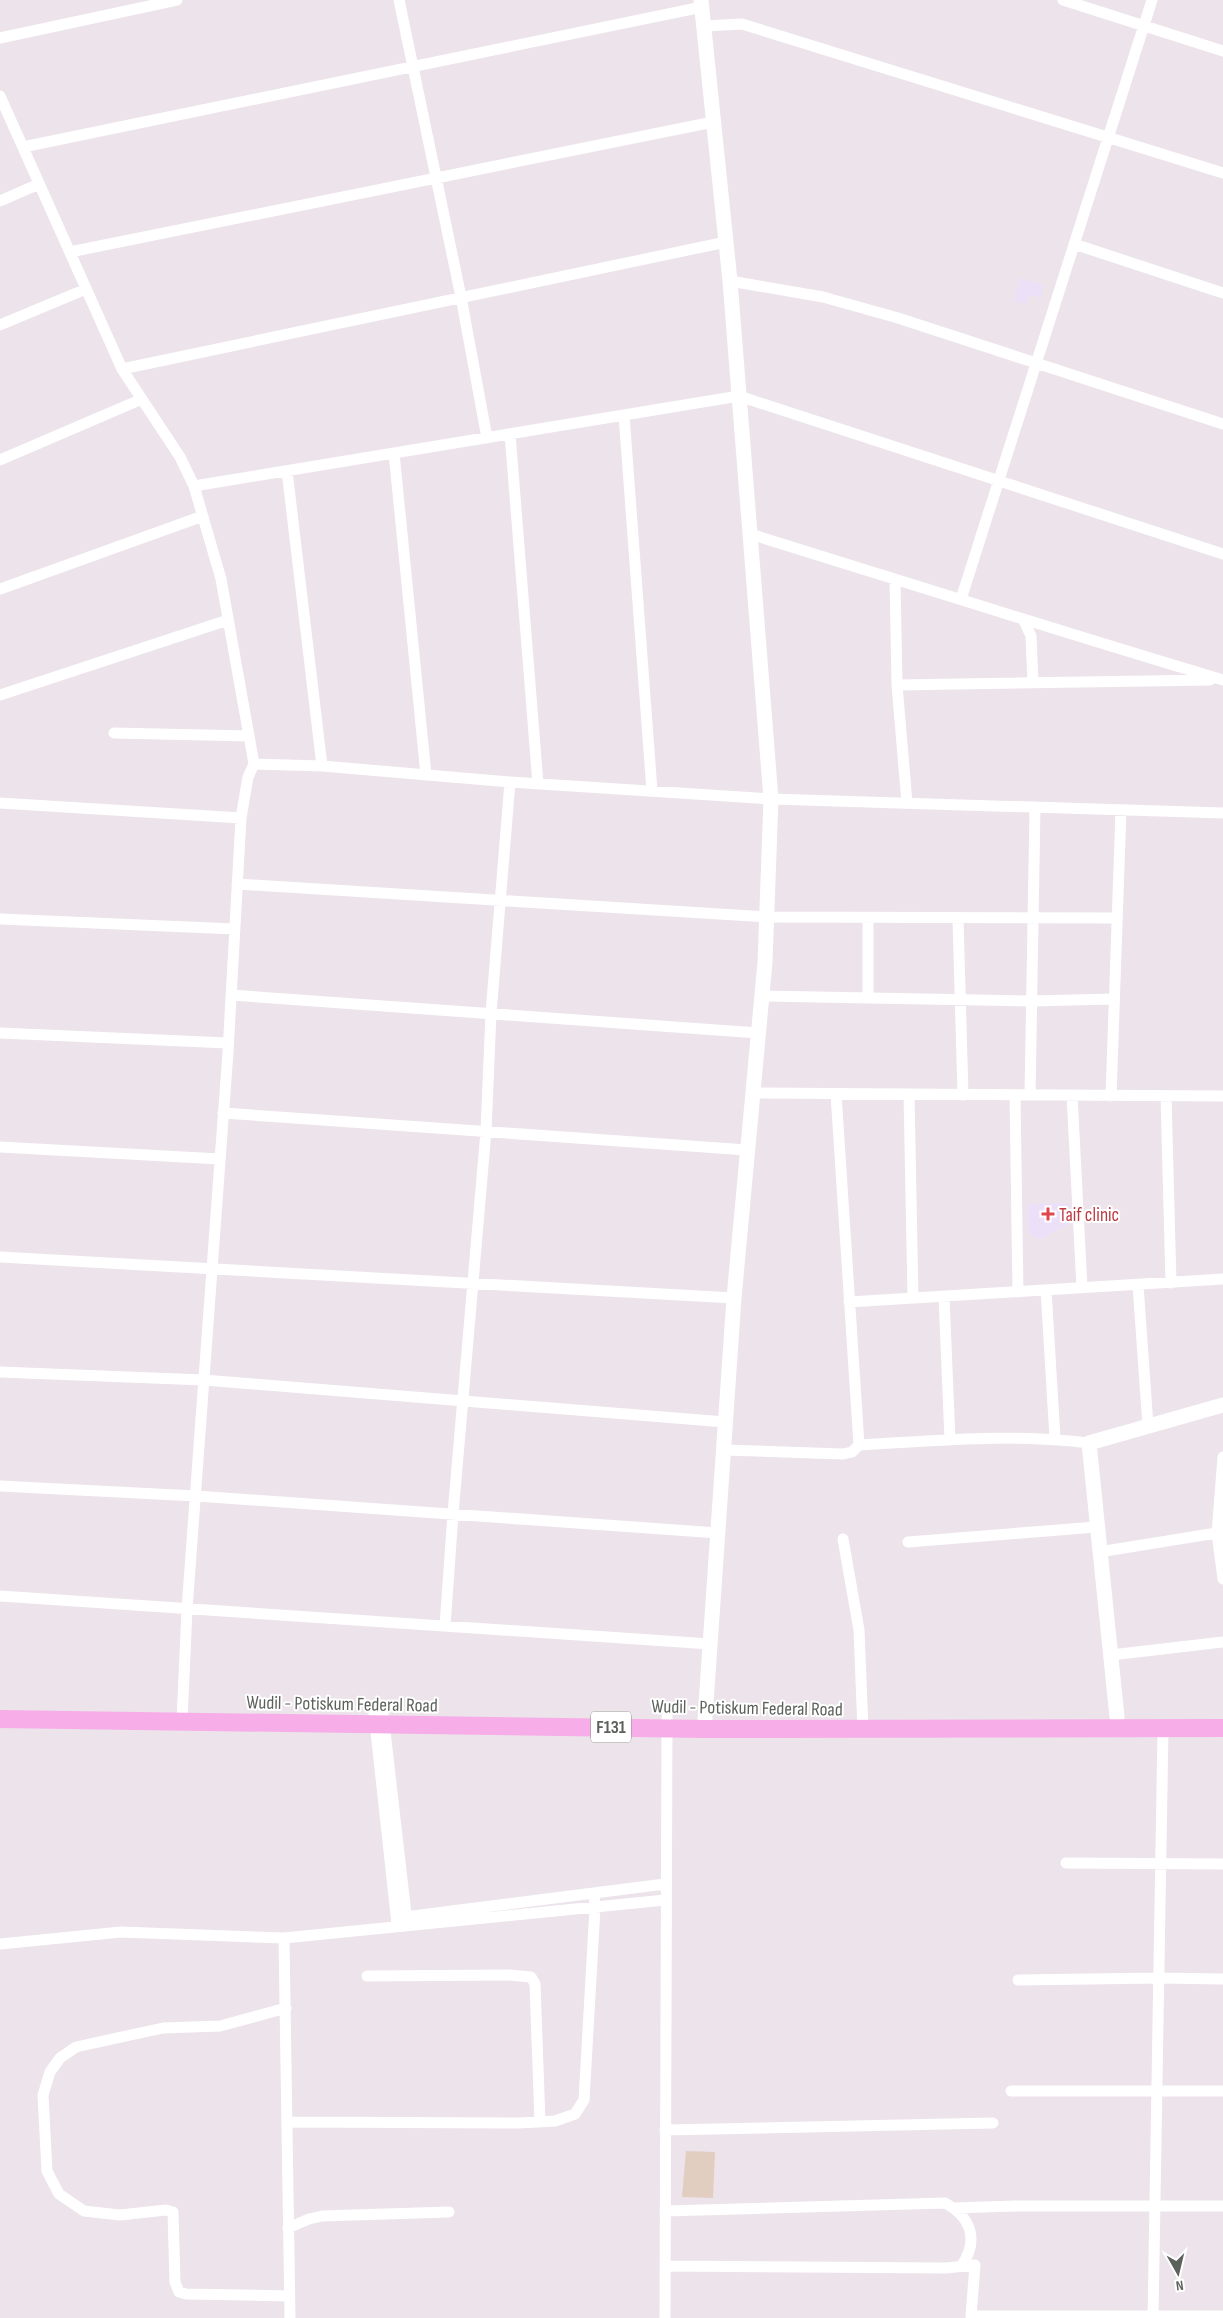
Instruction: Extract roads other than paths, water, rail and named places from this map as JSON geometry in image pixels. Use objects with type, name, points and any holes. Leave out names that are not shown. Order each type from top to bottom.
[{"type":"main road","name":"Wudil - Potiskum Federal Road","points":[[0,1708],[379,1720],[863,1724],[1163,1729],[1223,1728]]},
{"type":"main road","name":"Wudil - Potiskum Federal Road","points":[[0,1719],[182,1715]]},
{"type":"main road","name":"Wudil - Potiskum Federal Road","points":[[667,1722],[705,1718],[863,1724],[1117,1717],[1223,1717]]},
{"type":"street","points":[[0,38],[177,0]]},
{"type":"street","points":[[398,0],[414,66],[487,438]]},
{"type":"street","points":[[1063,0],[1223,51]]},
{"type":"street","points":[[961,599],[1152,0]]},
{"type":"street","points":[[23,147],[414,66],[701,3],[730,281],[771,799],[762,996],[734,1298],[705,1718]]},
{"type":"street","points":[[704,26],[742,24],[1223,173]]},
{"type":"street","points":[[0,96],[122,369],[180,457],[194,486],[221,578],[254,764],[248,778],[240,818],[228,1043],[187,1609],[182,1715]]},
{"type":"street","points":[[70,252],[714,122]]},
{"type":"street","points":[[0,201],[39,184]]},
{"type":"street","points":[[122,369],[726,242]]},
{"type":"street","points":[[1074,244],[1223,293]]},
{"type":"street","points":[[730,281],[842,302],[898,318],[1223,424]]},
{"type":"street","points":[[0,325],[86,289]]},
{"type":"street","points":[[194,486],[739,396],[1223,554]]},
{"type":"street","points":[[0,460],[142,399]]},
{"type":"street","points":[[624,415],[652,791]]},
{"type":"street","points":[[510,434],[538,784]]},
{"type":"street","points":[[394,453],[426,775]]},
{"type":"street","points":[[287,471],[322,766]]},
{"type":"street","points":[[0,589],[203,516]]},
{"type":"street","points":[[750,534],[961,599],[1024,621],[1222,680]]},
{"type":"street","points":[[894,579],[897,685],[907,803]]},
{"type":"street","points":[[0,695],[228,620]]},
{"type":"street","points":[[1024,621],[1031,636],[1033,683]]},
{"type":"street","points":[[897,685],[1222,680]]},
{"type":"street","points":[[114,733],[249,736]]},
{"type":"street","points":[[254,764],[322,766],[510,782],[771,799],[1223,813]]},
{"type":"street","points":[[446,1626],[453,1514],[486,1131],[491,1014],[510,782]]},
{"type":"street","points":[[0,803],[240,818]]},
{"type":"street","points":[[1030,1095],[1035,807]]},
{"type":"street","points":[[1110,1096],[1121,810]]},
{"type":"street","points":[[237,884],[766,918],[1033,920],[1117,918]]},
{"type":"street","points":[[868,918],[868,998]]},
{"type":"street","points":[[958,919],[963,1094]]},
{"type":"street","points":[[0,920],[234,928]]},
{"type":"street","points":[[231,995],[758,1032]]},
{"type":"street","points":[[762,996],[1031,1001],[1114,999]]},
{"type":"street","points":[[0,1033],[228,1043]]},
{"type":"street","points":[[752,1093],[1223,1096]]},
{"type":"street","points":[[723,1450],[843,1454],[852,1452],[858,1445],[836,1094]]},
{"type":"street","points":[[909,1094],[913,1298]]},
{"type":"street","points":[[1015,1095],[1018,1292]]},
{"type":"street","points":[[1072,1095],[1082,1288]]},
{"type":"street","points":[[1166,1096],[1171,1282]]},
{"type":"street","points":[[223,1113],[747,1150]]},
{"type":"street","points":[[0,1147],[220,1159]]},
{"type":"street","points":[[0,1257],[734,1298]]},
{"type":"street","points":[[849,1302],[1223,1279]]},
{"type":"street","points":[[1138,1284],[1148,1426]]},
{"type":"street","points":[[1046,1290],[1055,1438]]},
{"type":"street","points":[[944,1296],[950,1440]]},
{"type":"street","points":[[0,1372],[204,1380],[725,1422]]},
{"type":"street","points":[[858,1445],[950,1440],[1055,1438],[1089,1443],[1223,1405]]},
{"type":"street","points":[[1089,1443],[1117,1717]]},
{"type":"street","points":[[1223,1457],[1220,1532],[1223,1579]]},
{"type":"street","points":[[0,1486],[196,1496],[718,1533]]},
{"type":"street","points":[[908,1542],[1096,1526]]},
{"type":"street","points":[[1099,1552],[1220,1532]]},
{"type":"street","points":[[843,1539],[859,1630],[863,1724]]},
{"type":"street","points":[[0,1596],[710,1644]]},
{"type":"street","points":[[1111,1655],[1223,1642]]},
{"type":"street","points":[[379,1720],[402,1922]]},
{"type":"street","points":[[664,2318],[667,1722]]},
{"type":"street","points":[[1154,2317],[1163,1729]]},
{"type":"street","points":[[1066,1863],[1223,1864]]},
{"type":"street","points":[[0,1944],[121,1932],[284,1938],[665,1884]]},
{"type":"street","points":[[287,2122],[540,2122],[555,2121],[575,2114],[584,2100],[595,1908],[594,1893]]},
{"type":"street","points":[[402,1922],[595,1908],[666,1900]]},
{"type":"street","points":[[284,1938],[290,2318]]},
{"type":"street","points":[[367,1976],[509,1975],[530,1977],[535,1984],[540,2122]]},
{"type":"street","points":[[1018,1980],[1223,1979]]},
{"type":"street","points":[[286,2008],[220,2026],[163,2028],[76,2048],[60,2058],[50,2072],[43,2095],[47,2171],[59,2194],[84,2212],[120,2215],[166,2210],[172,2212],[175,2282],[179,2292],[186,2294],[289,2296]]},
{"type":"street","points":[[1011,2091],[1223,2091]]},
{"type":"street","points":[[665,2130],[993,2123]]},
{"type":"street","points":[[665,2210],[945,2204],[954,2208],[966,2219],[970,2235],[968,2256],[962,2265]]},
{"type":"street","points":[[954,2208],[1015,2206],[1223,2206]]},
{"type":"street","points":[[288,2228],[322,2216],[449,2212]]},
{"type":"street","points":[[665,2266],[946,2268],[975,2265],[971,2316],[1223,2316]]},
{"type":"place","name":"Taif clinic","points":[[1048,1214]]}]
